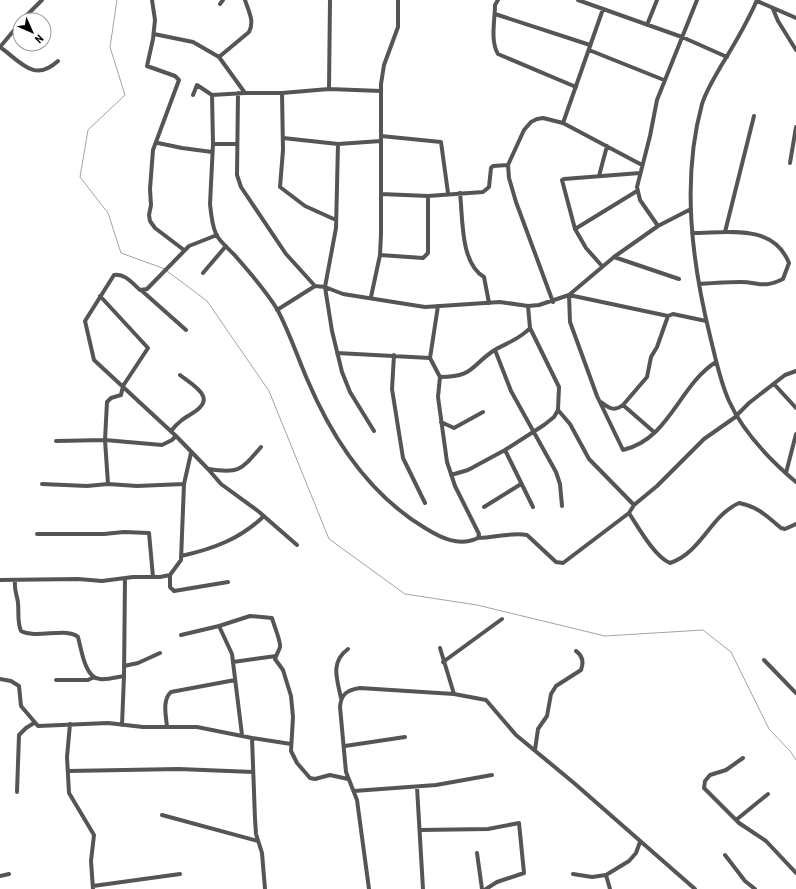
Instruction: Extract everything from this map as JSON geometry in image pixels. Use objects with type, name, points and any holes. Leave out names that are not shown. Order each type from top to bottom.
[{"type":"street","points":[[30,12],[42,0]]},
{"type":"street","points":[[152,0],[155,11],[154,34],[148,66],[175,76],[179,80],[158,143],[153,150],[149,218],[159,232],[184,250]]},
{"type":"street","points":[[219,57],[249,32],[251,28],[251,19],[245,0]]},
{"type":"street","points":[[329,89],[330,0]]},
{"type":"street","points":[[372,297],[380,255],[381,91],[384,65],[398,27],[398,0]]},
{"type":"street","points":[[498,0],[495,14],[494,41],[495,49],[498,54],[576,86]]},
{"type":"street","points":[[578,0],[682,37],[727,57]]},
{"type":"street","points":[[647,25],[657,0]]},
{"type":"street","points":[[658,226],[640,200],[637,191],[640,173],[657,100],[697,0]]},
{"type":"street","points":[[796,18],[757,0],[702,103],[692,155],[691,209],[692,233],[699,284],[706,321],[724,388],[737,415],[762,449],[796,482]]},
{"type":"street","points":[[563,123],[603,9]]},
{"type":"street","points":[[774,9],[778,21],[796,50]]},
{"type":"street","points":[[495,14],[589,48],[664,80]]},
{"type":"street","points":[[12,33],[0,47],[29,68],[37,72],[45,70],[58,61]]},
{"type":"street","points":[[154,34],[193,42],[219,57],[245,93]]},
{"type":"street","points":[[192,95],[197,86],[212,95],[238,93],[282,93],[329,89],[381,91]]},
{"type":"street","points":[[238,93],[236,144],[237,174],[240,187],[286,254],[315,286]]},
{"type":"street","points":[[282,93],[283,138],[280,187],[305,206],[336,220]]},
{"type":"street","points":[[212,95],[213,144],[211,213],[217,235],[260,284],[277,310],[324,415],[358,469],[374,489],[416,522],[438,536],[454,542],[467,542],[478,538],[491,538],[508,534],[527,535],[560,564],[629,513],[634,505],[657,486],[704,439],[737,415],[785,375],[796,371]]},
{"type":"street","points":[[725,232],[754,116]]},
{"type":"street","points":[[553,302],[516,202],[509,178],[508,165],[524,130],[531,122],[543,118],[563,123],[642,165]]},
{"type":"street","points":[[790,163],[796,127]]},
{"type":"street","points":[[381,136],[441,142],[448,193]]},
{"type":"street","points":[[283,138],[338,144],[381,141]]},
{"type":"street","points":[[158,143],[212,152]]},
{"type":"street","points":[[213,144],[236,144]]},
{"type":"street","points":[[338,144],[336,220],[325,287],[337,353],[350,392],[374,431]]},
{"type":"street","points":[[599,176],[607,146]]},
{"type":"street","points":[[381,194],[428,196],[487,190],[490,187],[491,168],[493,166],[508,165]]},
{"type":"street","points":[[602,266],[586,248],[575,229],[561,183],[562,180],[640,173]]},
{"type":"street","points":[[575,229],[637,191]]},
{"type":"street","points":[[460,193],[467,256],[474,269],[484,277],[489,303]]},
{"type":"street","points":[[380,255],[417,258],[426,256],[428,253],[428,196]]},
{"type":"street","points":[[277,310],[315,286],[325,287],[343,294],[372,297],[415,306],[500,302],[528,306],[553,302],[569,295],[586,282],[602,266],[658,226],[691,209]]},
{"type":"street","points":[[692,233],[725,232],[763,235],[785,253],[789,264],[783,279],[770,285],[758,285],[742,282],[699,284]]},
{"type":"street","points":[[140,290],[147,289],[184,250],[195,243],[217,235]]},
{"type":"street","points":[[203,273],[226,246]]},
{"type":"street","points":[[614,257],[679,279]]},
{"type":"street","points":[[186,330],[127,278],[118,274],[111,279],[87,315],[85,326],[94,360],[176,436],[221,484],[264,516],[297,545]]},
{"type":"street","points":[[569,295],[668,316],[673,314],[706,321]]},
{"type":"street","points":[[569,295],[570,322],[600,401],[623,450],[645,442],[663,425],[703,372],[716,362]]},
{"type":"street","points":[[100,296],[148,348],[123,386],[120,396],[111,398],[107,402],[106,440],[108,484]]},
{"type":"street","points":[[438,306],[430,358],[440,377],[438,397],[447,462],[455,486],[479,534],[478,538]]},
{"type":"street","points":[[451,475],[468,470],[505,450],[554,417],[558,410],[559,387],[530,328],[528,306]]},
{"type":"street","points":[[600,401],[607,407],[615,410],[623,405],[648,377],[651,357],[657,347],[668,316]]},
{"type":"street","points":[[440,377],[455,377],[471,371],[494,350],[520,338],[530,328]]},
{"type":"street","points":[[494,350],[511,390],[556,472],[560,484],[562,506]]},
{"type":"street","points":[[337,353],[394,354],[430,358]]},
{"type":"street","points":[[394,354],[392,389],[403,458],[425,503]]},
{"type":"street","points":[[171,432],[183,419],[200,407],[204,401],[204,396],[200,391],[180,375]]},
{"type":"street","points":[[774,384],[796,408]]},
{"type":"street","points":[[623,405],[654,432]]},
{"type":"street","points":[[558,410],[570,424],[589,459],[634,505]]},
{"type":"street","points":[[441,422],[454,428],[483,412]]},
{"type":"street","points":[[786,473],[794,447],[796,434]]},
{"type":"street","points":[[56,441],[106,440],[162,445],[172,440],[176,436]]},
{"type":"street","points":[[208,469],[227,472],[235,471],[247,463],[261,447]]},
{"type":"street","points":[[505,450],[533,507]]},
{"type":"street","points":[[192,453],[184,484],[181,556],[175,569],[170,575],[170,587],[174,591],[228,582]]},
{"type":"street","points":[[42,484],[70,486],[108,484],[137,486],[184,484]]},
{"type":"street","points":[[484,507],[521,484]]},
{"type":"street","points":[[629,513],[641,531],[662,557],[670,564],[692,552],[722,516],[739,503],[748,505],[764,513],[781,528],[785,529],[796,524]]},
{"type":"street","points":[[181,556],[207,550],[234,539],[251,528],[264,516]]},
{"type":"street","points":[[37,534],[149,533],[153,577]]},
{"type":"street","points":[[0,580],[15,581],[56,579],[102,581],[170,575]]},
{"type":"street","points":[[122,725],[124,676],[124,578]]},
{"type":"street","points":[[15,581],[15,594],[18,601],[19,625],[21,631],[26,633],[51,635],[69,633],[76,635],[86,666],[94,677],[99,680],[124,676]]},
{"type":"street","points":[[181,635],[250,616],[270,617],[272,618],[275,632],[280,641],[280,648],[276,656]]},
{"type":"street","points":[[444,662],[502,619]]},
{"type":"street","points":[[218,626],[232,654],[242,735]]},
{"type":"street","points":[[440,648],[454,694]]},
{"type":"street","points":[[348,649],[341,655],[337,666],[336,675],[341,698],[340,707],[348,779],[357,800],[364,862],[369,889]]},
{"type":"street","points":[[535,750],[538,729],[547,716],[551,694],[556,686],[581,670],[581,655],[576,651]]},
{"type":"street","points":[[124,666],[138,663],[160,653]]},
{"type":"street","points":[[233,662],[276,656]]},
{"type":"street","points":[[276,656],[283,670],[291,696],[293,717],[291,751],[297,763],[310,778],[315,779],[330,775],[348,779]]},
{"type":"street","points":[[764,660],[796,693]]},
{"type":"street","points":[[56,680],[88,680],[94,677]]},
{"type":"street","points":[[0,678],[11,681],[19,686],[20,703],[34,723],[40,727],[70,724],[143,727],[197,727],[291,744]]},
{"type":"street","points":[[167,726],[166,701],[167,695],[171,692],[236,680]]},
{"type":"street","points":[[341,698],[346,692],[360,688],[454,694],[486,700],[516,735],[695,889]]},
{"type":"street","points":[[17,792],[19,735],[34,723]]},
{"type":"street","points":[[70,724],[68,771],[70,793],[94,835],[91,861],[93,888],[180,874]]},
{"type":"street","points":[[344,746],[406,737]]},
{"type":"street","points":[[252,738],[255,819],[258,841],[262,853],[265,889]]},
{"type":"street","points":[[743,758],[726,770],[710,775],[704,784],[704,788],[736,820],[766,841],[796,873]]},
{"type":"street","points":[[68,771],[179,769],[253,772]]},
{"type":"street","points":[[354,791],[436,786],[492,775]]},
{"type":"street","points":[[417,787],[421,830],[423,889]]},
{"type":"street","points":[[736,820],[768,794]]},
{"type":"street","points":[[162,815],[258,841]]},
{"type":"street","points":[[421,830],[488,829],[519,823],[524,873],[497,882],[486,889]]},
{"type":"street","points":[[574,874],[592,878],[606,875],[629,861],[636,853],[640,842]]},
{"type":"street","points":[[477,853],[482,889]]},
{"type":"street","points":[[725,855],[745,881],[755,889]]},
{"type":"street","points":[[0,876],[9,874]]},
{"type":"street","points":[[606,875],[610,889]]},
{"type":"waterway","points":[[117,0],[110,47],[125,95],[88,130],[80,177],[108,213],[121,253],[165,269]]},
{"type":"waterway","points":[[167,271],[207,301],[269,391],[329,539],[405,594],[477,605],[605,636],[703,630],[731,652],[769,729],[790,751],[796,760]]}]
